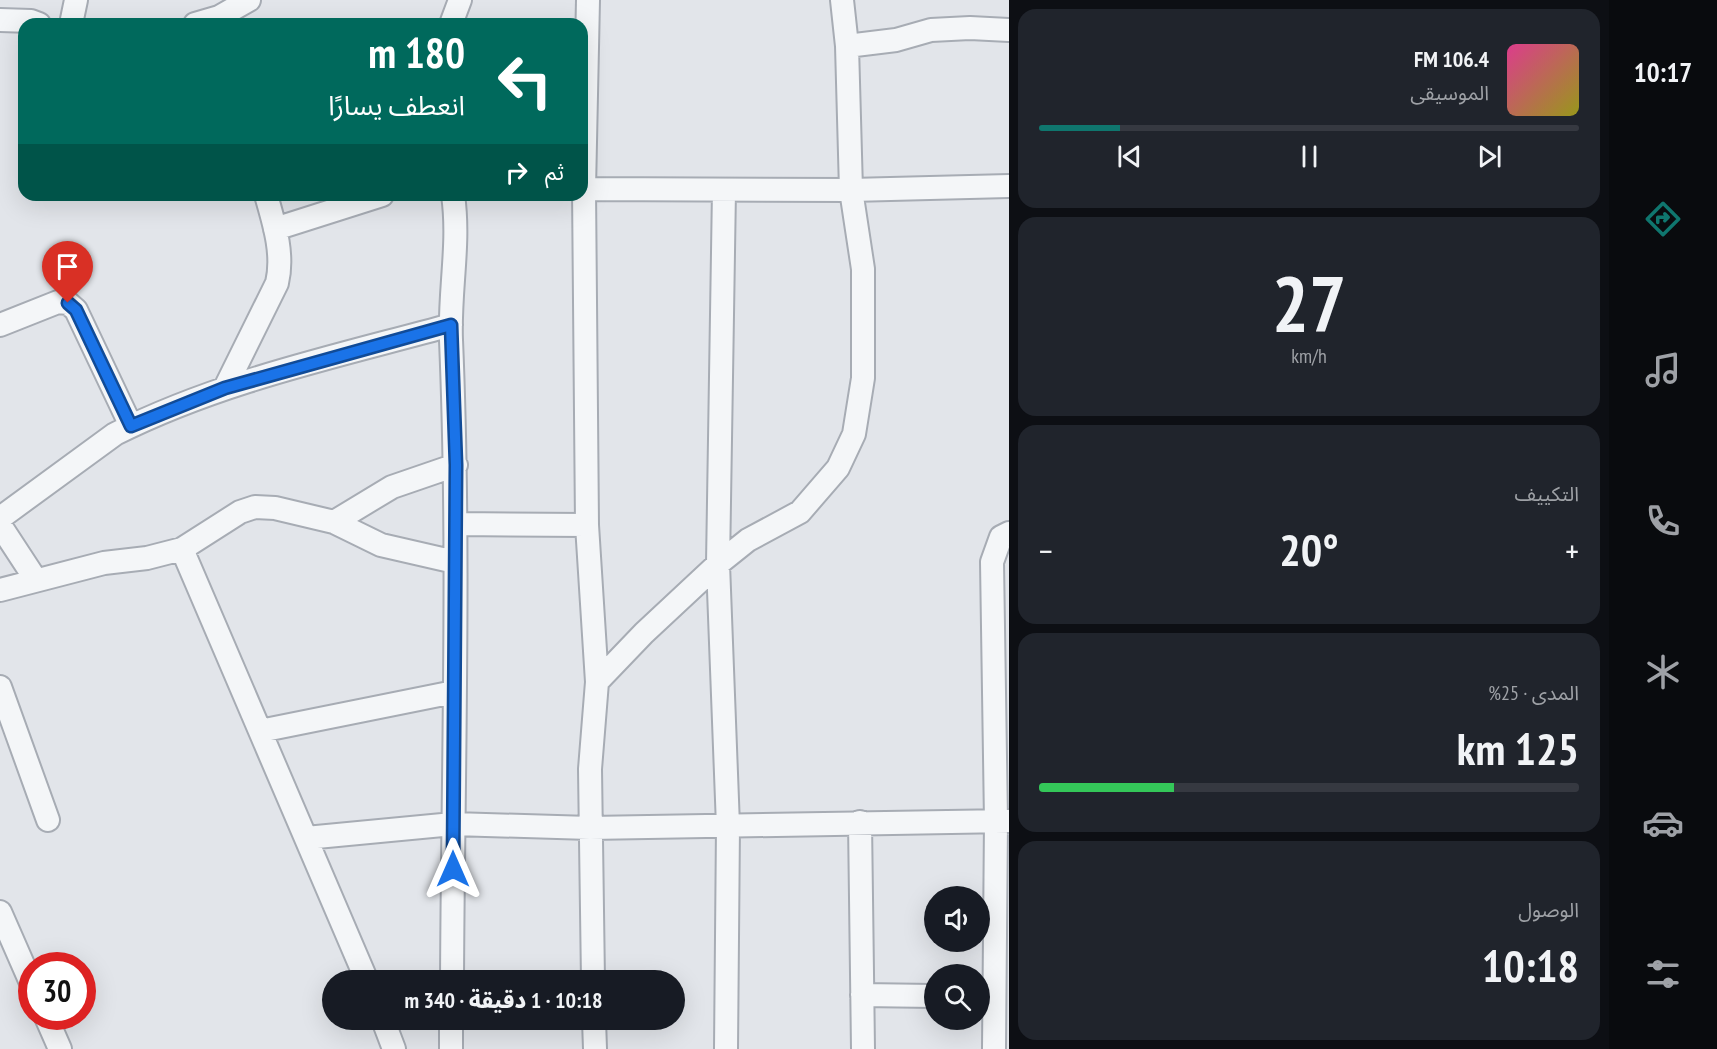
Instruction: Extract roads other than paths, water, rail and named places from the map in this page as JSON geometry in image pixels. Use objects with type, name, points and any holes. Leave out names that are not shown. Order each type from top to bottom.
[{"type":"street","points":[[72,18],[76,0]]},
{"type":"street","points":[[224,18],[249,0]]},
{"type":"street","points":[[453,18],[460,0]]},
{"type":"street","points":[[588,0],[588,18]]},
{"type":"street","points":[[597,682],[644,633],[718,564],[748,540],[800,512],[838,468],[854,434],[863,378],[863,269],[850,190],[847,46],[842,0]]},
{"type":"street","points":[[0,20],[18,21]]},
{"type":"street","points":[[847,46],[896,40],[931,30],[970,28],[1009,30]]},
{"type":"street","points":[[588,189],[850,190],[1009,186]]},
{"type":"street","points":[[724,190],[718,564],[728,826],[726,1049]]},
{"type":"street","points":[[225,388],[277,283],[280,271],[275,229],[268,201]]},
{"type":"street","points":[[275,229],[363,201]]},
{"type":"street","points":[[452,970],[456,465],[451,325],[457,225],[454,201]]},
{"type":"street","points":[[583,201],[587,525],[597,682],[590,769],[593,970]]},
{"type":"street","points":[[0,325],[58,302],[68,303],[76,310],[131,426]]},
{"type":"street","points":[[0,518],[116,434],[131,426],[225,388],[451,325]]},
{"type":"street","points":[[334,522],[392,487],[456,465]]},
{"type":"street","points":[[0,590],[104,563],[147,558],[182,549],[240,512],[255,507],[275,508],[334,522],[381,545],[455,561]]},
{"type":"street","points":[[456,524],[587,525]]},
{"type":"street","points":[[0,525],[36,580]]},
{"type":"street","points":[[990,964],[1003,821],[992,562],[1001,537],[1009,533]]},
{"type":"street","points":[[182,549],[362,970]]},
{"type":"street","points":[[0,687],[48,820]]},
{"type":"street","points":[[260,731],[454,692]]},
{"type":"street","points":[[306,838],[453,824],[590,828],[1003,821]]},
{"type":"street","points":[[860,822],[863,1049]]},
{"type":"street","points":[[0,912],[18,953]]},
{"type":"street","points":[[862,995],[924,996]]},
{"type":"street","points":[[990,1019],[994,1049]]},
{"type":"street","points":[[52,1030],[60,1049]]},
{"type":"street","points":[[386,1030],[394,1049]]},
{"type":"street","points":[[451,1030],[451,1049]]},
{"type":"street","points":[[594,1030],[595,1049]]}]
